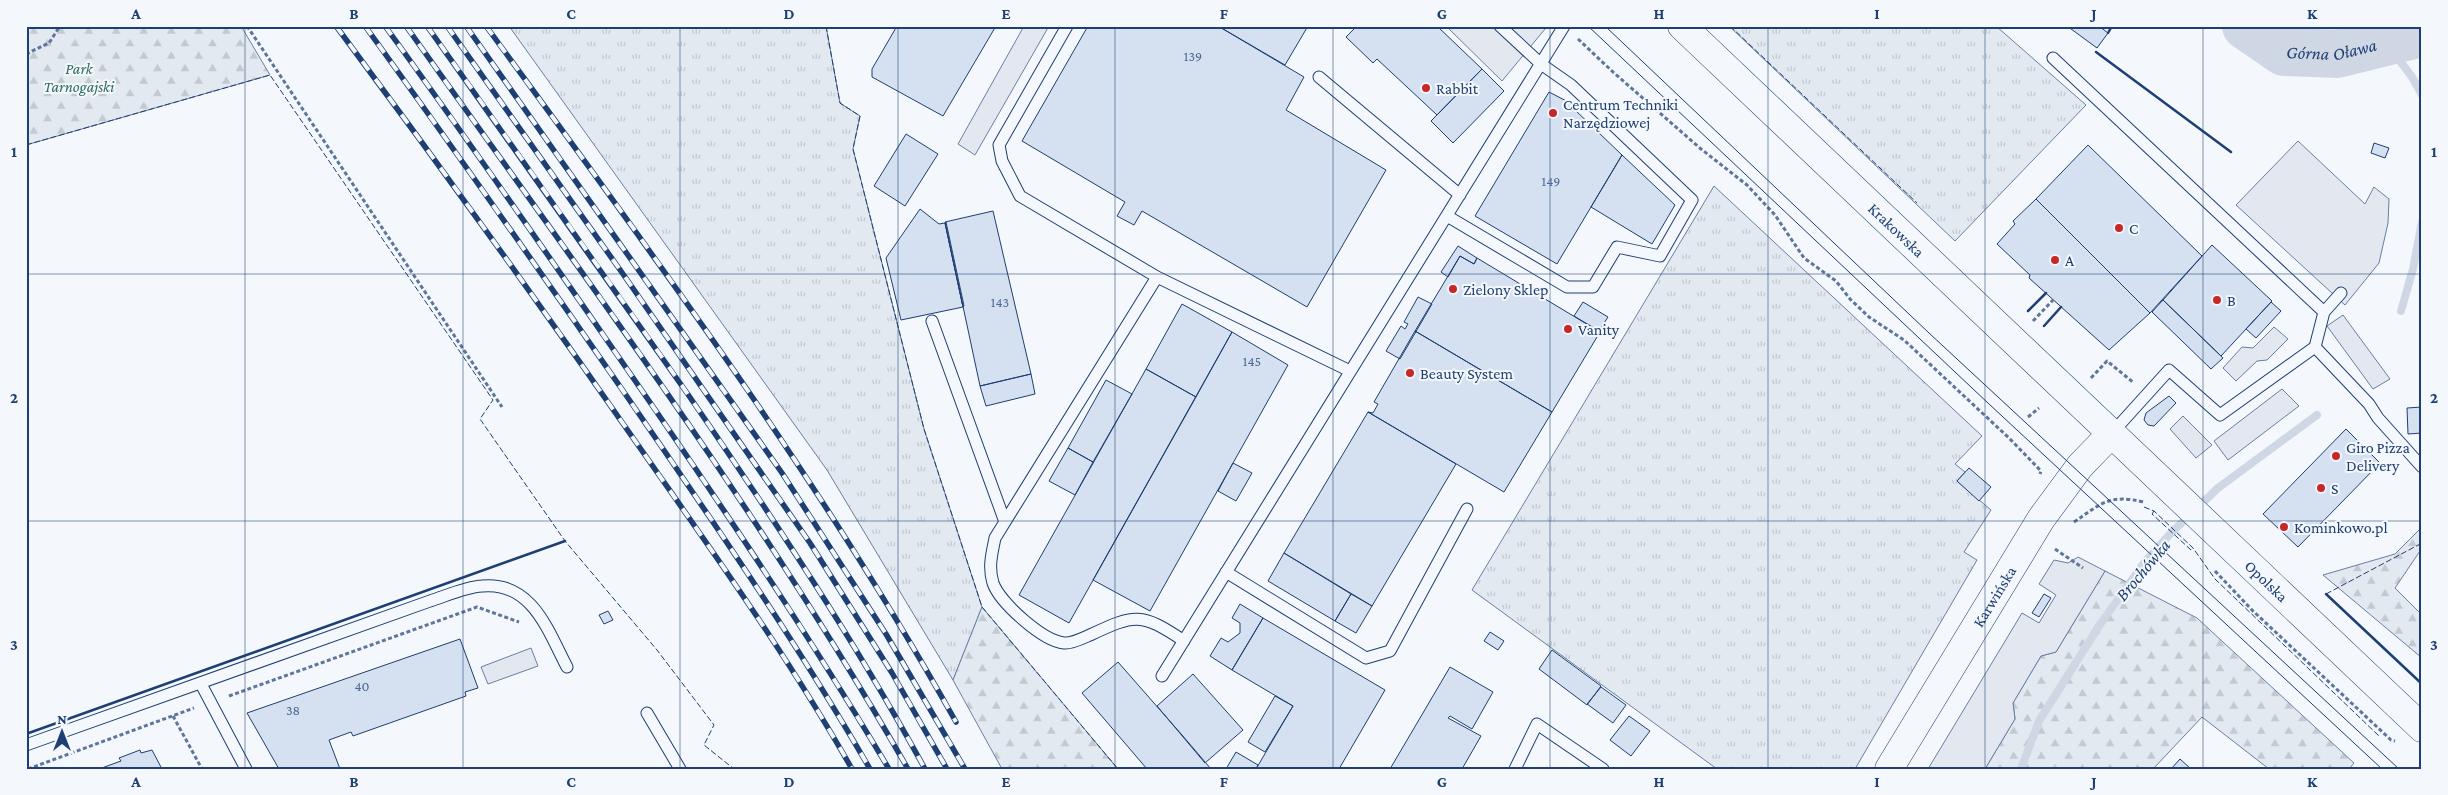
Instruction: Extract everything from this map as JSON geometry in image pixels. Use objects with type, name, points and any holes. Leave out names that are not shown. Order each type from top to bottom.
[{"type":"main road","name":"Krakowska","points":[[1682,26],[2112,433]]},
{"type":"main road","name":"Opolska","points":[[2112,433],[2422,728]]},
{"type":"main road","name":"Karwińska","points":[[1889,769],[2041,520],[2080,466],[2112,433]]},
{"type":"lane","points":[[1067,26],[999,146],[1002,161],[1020,196],[1157,277],[1350,371]]},
{"type":"lane","points":[[1447,216],[1567,287],[1593,287],[1617,247],[1660,256],[1692,200],[1571,85],[1541,64],[1500,26]]},
{"type":"lane","points":[[1162,676],[1541,64],[1568,30]]},
{"type":"lane","points":[[2054,58],[2324,312]]},
{"type":"lane","points":[[1319,78],[1460,195]]},
{"type":"lane","points":[[1157,277],[1005,522],[996,538],[990,562],[994,584],[1007,604],[1045,637],[1065,644],[1085,638],[1120,621],[1140,618],[1158,624],[1184,641]]},
{"type":"lane","points":[[2112,433],[2169,370],[2220,415],[2315,347],[2324,312],[2342,293]]},
{"type":"lane","points":[[932,321],[1005,522]]},
{"type":"lane","points":[[2315,347],[2370,404],[2378,418],[2422,467]]},
{"type":"lane","points":[[1226,572],[1366,658],[1390,651],[1467,509]]},
{"type":"lane","points":[[26,745],[430,601],[480,586],[499,586],[525,596],[540,616],[568,667]]},
{"type":"lane","points":[[201,684],[246,769]]},
{"type":"lane","points":[[647,712],[680,769]]},
{"type":"lane","points":[[1515,769],[1537,724],[1603,769]]},
{"type":"path","points":[[26,54],[49,44],[60,26]]},
{"type":"path","points":[[247,26],[502,407]]},
{"type":"path","points":[[1568,30],[1640,96],[1747,185],[1775,215],[1804,258],[1836,282],[1869,317],[1904,340],[2011,436],[2041,471],[2040,479]]},
{"type":"path","points":[[2032,322],[2053,300]]},
{"type":"path","points":[[2090,378],[2107,361],[2147,394]]},
{"type":"path","points":[[2028,418],[2040,408]]},
{"type":"path","points":[[2072,523],[2109,499],[2129,498],[2148,502]]},
{"type":"path","points":[[2058,543],[2055,548],[2083,568]]},
{"type":"path","points":[[28,769],[477,608],[526,625]]},
{"type":"path","points":[[173,716],[202,769]]},
{"type":"green space","name":"Park Tarnogajski","points":[[26,26],[241,26],[270,75],[26,145]]},
{"type":"green space","points":[[509,26],[826,26],[840,103],[860,116],[853,149],[924,429],[982,607],[953,680],[827,470]]},
{"type":"green space","points":[[1729,26],[1996,26],[2086,105],[1955,241]]},
{"type":"green space","points":[[2267,26],[2380,26],[2329,40]]},
{"type":"green space","points":[[1714,186],[1982,436],[1955,464],[1965,472],[1957,481],[1991,510],[1964,552],[1977,560],[1855,769],[1717,769],[1472,590]]},
{"type":"green space","points":[[2422,527],[2422,548],[2395,588],[2422,615],[2422,658],[2323,575],[2395,554]]},
{"type":"green space","points":[[2105,571],[2197,618],[2354,763],[2349,769],[2269,769],[2202,717],[2153,769],[1985,769],[2015,719],[2013,703],[2041,656],[2056,652]]},
{"type":"green space","points":[[982,607],[1118,769],[1002,769],[953,680]]},
{"type":"shaded area","points":[[1024,26],[1049,26],[975,155],[958,144]]},
{"type":"shaded area","points":[[1446,26],[1542,26],[1545,29],[1502,81]]},
{"type":"shaded area","points":[[2298,141],[2365,204],[2374,187],[2389,199],[2388,223],[2379,263],[2345,305],[2236,205]]},
{"type":"shaded area","points":[[2343,315],[2390,379],[2373,389],[2327,326]]},
{"type":"shaded area","points":[[2274,327],[2288,339],[2267,360],[2257,361],[2236,381],[2223,368],[2242,347],[2253,348]]},
{"type":"shaded area","points":[[2282,389],[2299,406],[2228,460],[2214,441]]},
{"type":"shaded area","points":[[2183,416],[2212,445],[2196,458],[2170,429]]},
{"type":"shaded area","points":[[2078,557],[2105,571],[2056,652],[2041,656],[2013,703],[2015,719],[1985,769],[1928,769],[2022,613],[2039,623],[2056,595],[2039,584],[2054,560],[2068,563]]},
{"type":"shaded area","points":[[531,648],[538,666],[488,684],[481,667]]},
{"type":"building","points":[[897,26],[996,26],[943,116],[872,77],[872,69]]},
{"type":"building","points":[[1088,26],[1218,26],[1304,77],[1286,110],[1386,170],[1307,307],[1142,211],[1134,225],[1117,216],[1125,202],[1022,141]]},
{"type":"building","points":[[1218,26],[1308,26],[1285,65]]},
{"type":"building","points":[[1357,26],[1437,26],[1482,69],[1437,115],[1377,59],[1373,63],[1346,37]]},
{"type":"building","points":[[2067,26],[2099,26],[2108,33],[2097,48]]},
{"type":"building","points":[[1482,69],[1504,91],[1453,143],[1431,121]]},
{"type":"building","points":[[1549,92],[1576,106],[1574,109],[1622,155],[1557,264],[1475,216]]},
{"type":"building","points":[[906,134],[938,154],[905,206],[874,186]]},
{"type":"building","points":[[2374,143],[2389,148],[2385,158],[2371,153]]},
{"type":"building","name":"C","points":[[2088,145],[2202,256],[2150,313],[2036,199]]},
{"type":"building","points":[[1622,155],[1675,205],[1652,244],[1591,207]]},
{"type":"building","name":"A","points":[[2036,199],[2150,313],[2109,350],[2029,278],[2030,275],[1997,244],[2015,224],[2013,221]]},
{"type":"building","points":[[920,209],[939,224],[945,223],[963,307],[901,320],[886,258]]},
{"type":"building","points":[[993,211],[1031,374],[980,386],[945,222]]},
{"type":"building","points":[[945,223],[964,306],[963,307]]},
{"type":"building","name":"B","points":[[2212,245],[2272,301],[2221,356],[2163,300]]},
{"type":"building","points":[[1458,246],[1477,258],[1474,264],[1460,256],[1448,277],[1441,272]]},
{"type":"building","points":[[1460,256],[1474,264],[1477,258],[1600,332],[1552,412],[1415,331]]},
{"type":"building","points":[[1418,297],[1432,304],[1400,359],[1386,351],[1401,326],[1405,329],[1408,324],[1404,322]]},
{"type":"building","points":[[2163,300],[2223,358],[2211,369],[2152,312]]},
{"type":"building","points":[[1583,302],[1608,317],[1599,331],[1574,316]]},
{"type":"building","points":[[2271,302],[2281,311],[2256,338],[2246,329]]},
{"type":"building","points":[[1182,304],[1232,332],[1196,397],[1146,369]]},
{"type":"building","points":[[1415,331],[1552,412],[1504,492],[1368,412],[1373,413],[1378,404],[1374,402]]},
{"type":"building","points":[[1232,332],[1288,365],[1150,611],[1093,580]]},
{"type":"building","points":[[1146,369],[1196,397],[1069,623],[1019,595]]},
{"type":"building","points":[[1031,374],[1035,394],[986,406],[980,386]]},
{"type":"building","points":[[1106,380],[1132,394],[1093,462],[1068,448]]},
{"type":"building","points":[[2169,396],[2176,403],[2154,426],[2148,425],[2144,420],[2146,413]]},
{"type":"building","points":[[2422,407],[2422,433],[2408,434],[2407,408]]},
{"type":"building","points":[[1368,412],[1456,464],[1372,606],[1284,553]]},
{"type":"building","name":"S","points":[[2346,429],[2380,463],[2298,547],[2263,514]]},
{"type":"building","points":[[1068,448],[1093,462],[1075,495],[1049,481]]},
{"type":"building","points":[[1233,463],[1252,473],[1236,501],[1218,491]]},
{"type":"building","points":[[1969,468],[1991,487],[1979,501],[1957,481]]},
{"type":"building","points":[[1284,553],[1351,594],[1335,621],[1268,581]]},
{"type":"building","points":[[1351,594],[1372,606],[1356,633],[1335,621]]},
{"type":"building","points":[[2044,594],[2051,598],[2039,617],[2032,613]]},
{"type":"building","points":[[1240,604],[1263,618],[1232,670],[1210,656],[1221,638],[1228,642],[1240,633],[1240,623],[1232,618]]},
{"type":"building","points":[[608,611],[613,620],[604,624],[599,615]]},
{"type":"building","points":[[1263,618],[1385,690],[1339,769],[1256,769],[1293,706],[1232,670]]},
{"type":"building","points":[[1490,632],[1504,641],[1498,650],[1484,641]]},
{"type":"building","points":[[460,639],[478,688],[465,692],[466,696],[353,736],[351,732],[329,740],[340,769],[279,769],[247,713]]},
{"type":"building","points":[[1552,650],[1601,686],[1587,705],[1539,669]]},
{"type":"building","points":[[1118,662],[1211,769],[1147,769],[1082,693]]},
{"type":"building","points":[[1450,667],[1493,692],[1472,729],[1450,716],[1448,718],[1481,736],[1462,769],[1390,769]]},
{"type":"building","points":[[1193,674],[1243,730],[1205,763],[1157,706]]},
{"type":"building","points":[[1601,687],[1626,705],[1613,723],[1587,704]]},
{"type":"building","points":[[1275,696],[1293,706],[1265,752],[1248,742]]},
{"type":"building","points":[[1629,716],[1650,731],[1631,756],[1610,740]]},
{"type":"building","points":[[140,750],[141,753],[152,750],[162,769],[99,769],[121,761],[119,758]]},
{"type":"building","points":[[1236,752],[1258,765],[1256,769],[1226,769]]},
{"type":"building","points":[[2180,759],[2191,769],[2171,769]]},
{"type":"waterway","name":"Górna Oława","points":[[2246,26],[2284,52],[2337,54],[2422,33]]},
{"type":"waterway","name":"Brochówka","points":[[2386,42],[2412,77],[2422,95]]},
{"type":"waterway","name":"Brochówka","points":[[2401,311],[2413,269],[2422,222]]},
{"type":"waterway","name":"Brochówka","points":[[2021,769],[2039,721],[2099,626],[2143,564],[2171,533],[2218,488],[2317,415]]},
{"type":"tram line","points":[[1588,26],[1989,404],[2382,769]]},
{"type":"tram line","points":[[1605,26],[1929,333],[2399,769]]},
{"type":"railway","points":[[336,26],[496,244],[704,540],[781,653],[852,769]]},
{"type":"railway","points":[[365,26],[691,489],[813,674],[870,769]]},
{"type":"railway","points":[[385,26],[523,219],[714,496],[821,658],[889,769]]},
{"type":"railway","points":[[406,26],[602,300],[729,484],[851,672],[908,769]]},
{"type":"railway","points":[[427,26],[655,347],[750,485],[841,625],[925,769]]},
{"type":"railway","points":[[447,26],[623,274],[810,543],[892,673],[947,769]]},
{"type":"railway","points":[[466,26],[782,473],[886,634],[965,769]]},
{"type":"railway","points":[[486,26],[671,281],[791,454],[903,631],[956,722]]},
{"type":"fence","points":[[826,26],[840,103],[860,116],[853,149],[924,429],[982,607],[1118,769]]},
{"type":"fence","points":[[1730,26],[1917,203]]},
{"type":"fence","points":[[26,145],[270,75],[493,400],[480,419],[565,541],[657,650],[714,725],[704,745],[734,769]]},
{"type":"fence","points":[[2144,507],[2154,511],[2193,548],[2215,579],[2379,736]]},
{"type":"fence","points":[[2154,511],[2152,514],[2191,550],[2193,548]]},
{"type":"fence","points":[[2326,594],[2422,543]]},
{"type":"wall","points":[[2108,33],[2112,26]]},
{"type":"wall","points":[[2096,52],[2231,152]]},
{"type":"wall","points":[[2028,311],[2046,293]]},
{"type":"wall","points":[[2044,326],[2061,307]]},
{"type":"wall","points":[[26,734],[565,541]]},
{"type":"wall","points":[[2326,594],[2422,684]]},
{"type":"place","name":"Rabbit","points":[[1426,88]]},
{"type":"place","name":"Centrum Techniki Narzędziowej","points":[[1553,113]]},
{"type":"place","name":"C","points":[[2119,228]]},
{"type":"place","name":"A","points":[[2055,260]]},
{"type":"place","name":"Zielony Sklep","points":[[1453,289]]},
{"type":"place","name":"B","points":[[2217,300]]},
{"type":"place","name":"Vanity","points":[[1568,329]]},
{"type":"place","name":"Beauty System","points":[[1410,373]]},
{"type":"place","name":"Giro Pizza Delivery","points":[[2336,456]]},
{"type":"place","name":"S","points":[[2321,488]]},
{"type":"place","name":"Kominkowo.pl","points":[[2284,527]]}]
